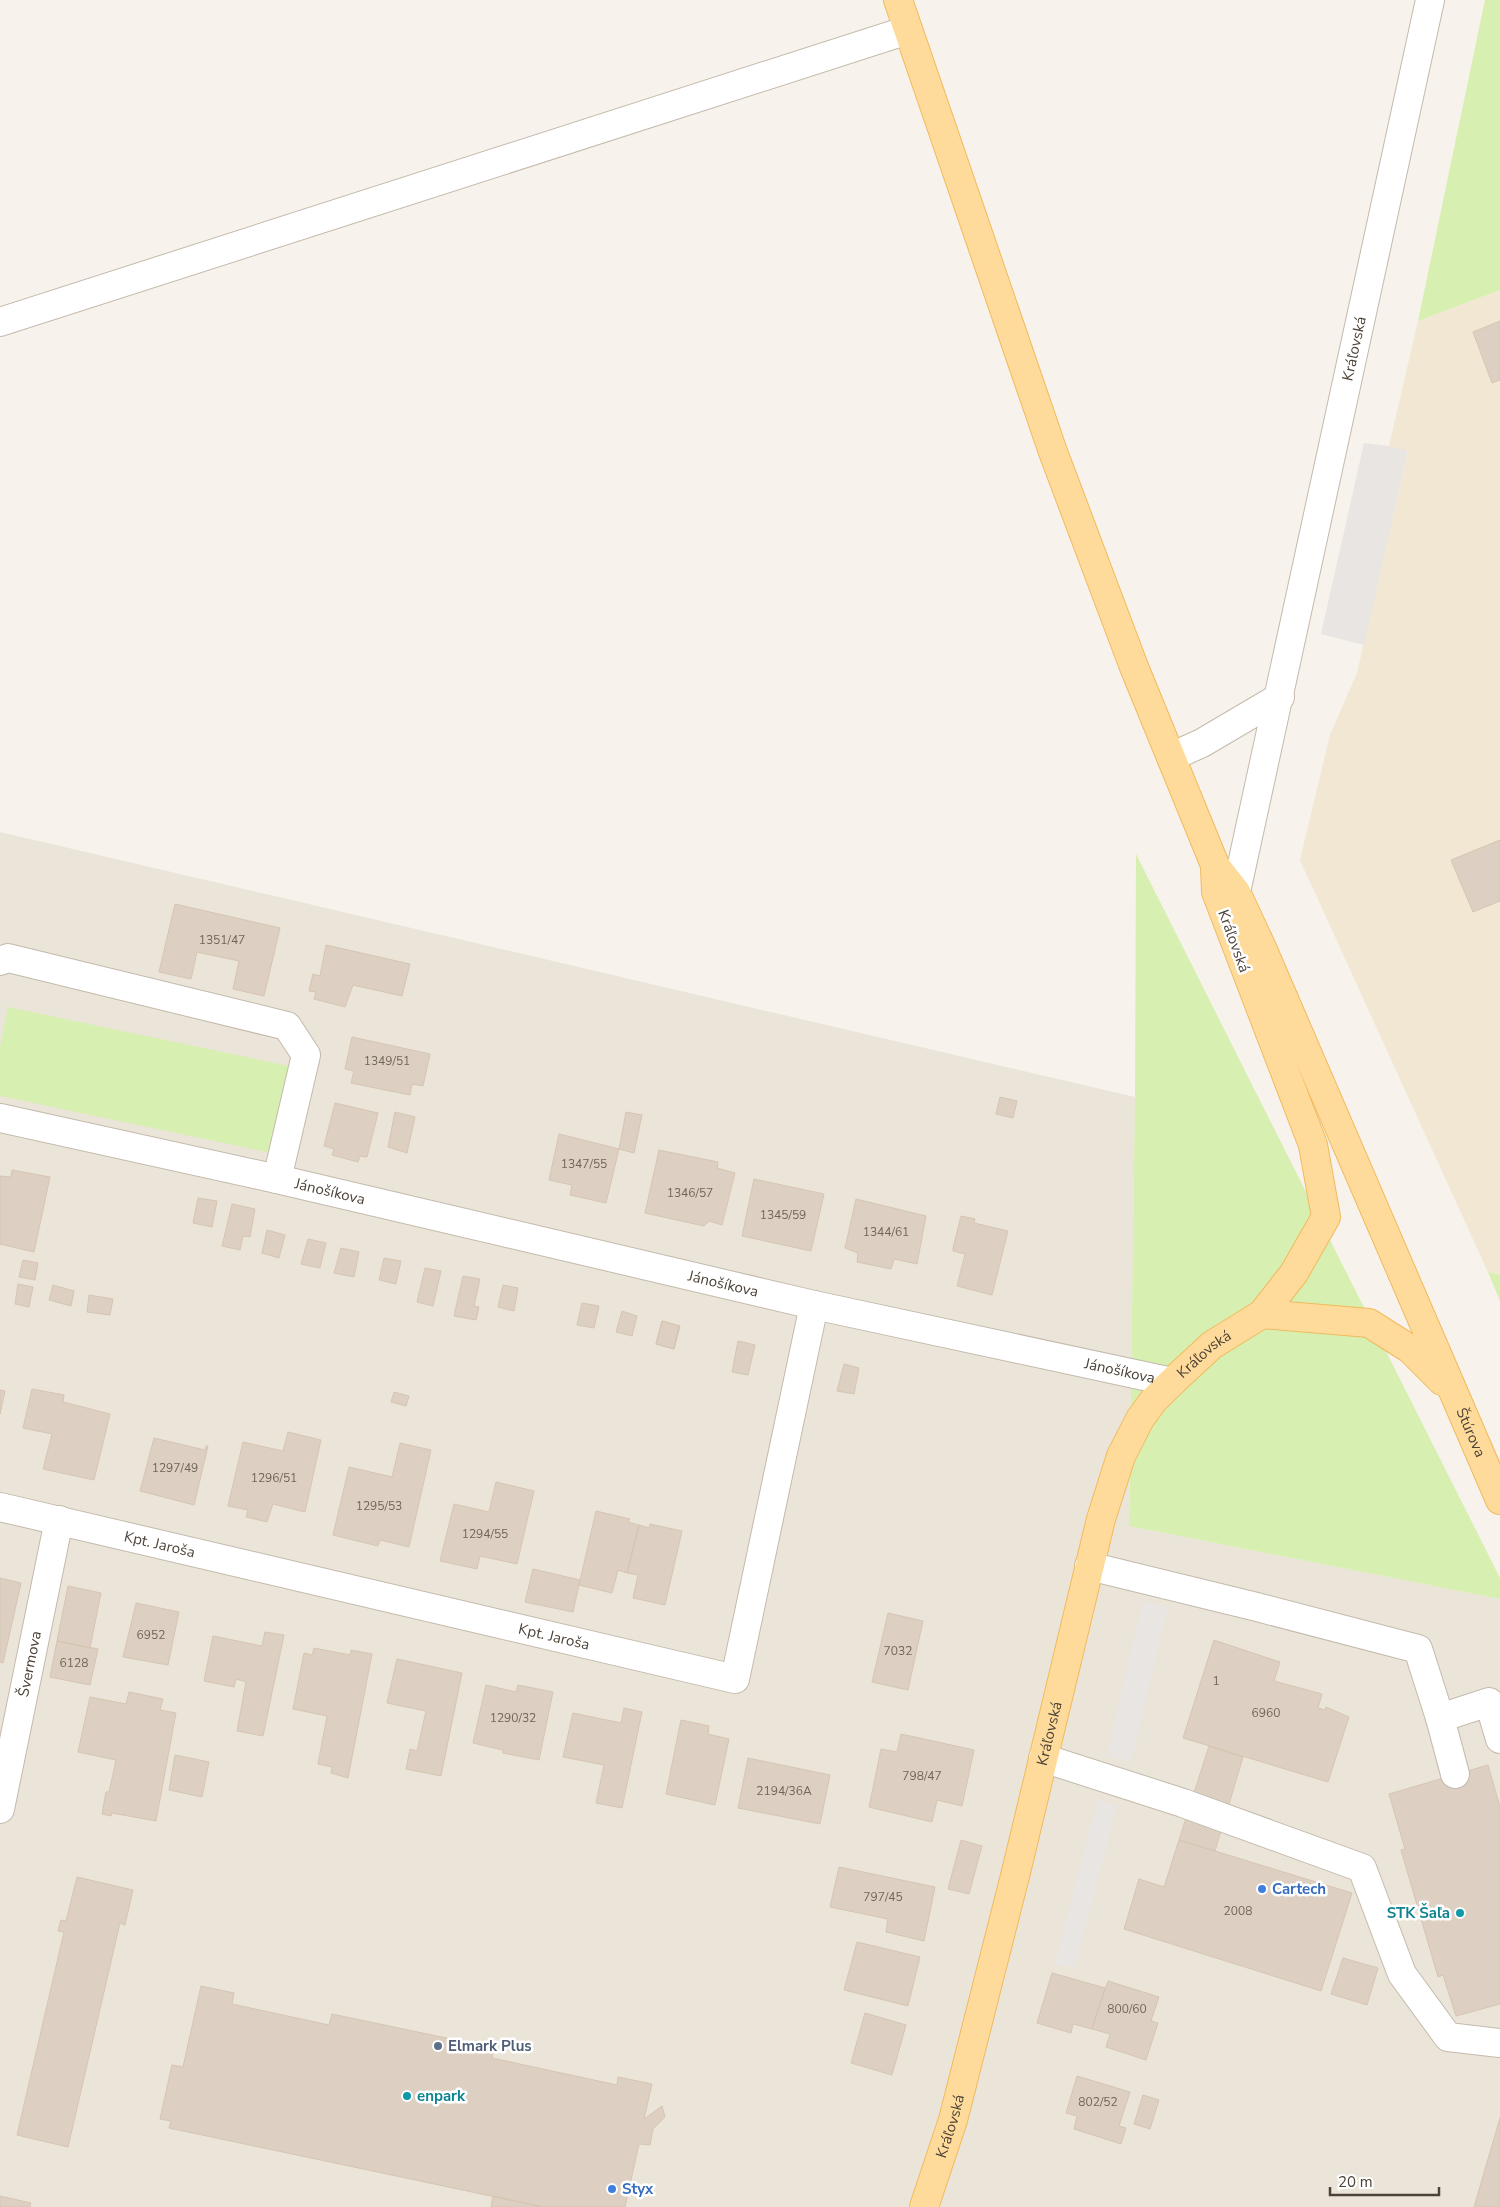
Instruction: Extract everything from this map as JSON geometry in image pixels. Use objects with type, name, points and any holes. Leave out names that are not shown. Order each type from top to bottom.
[{"type":"main road","points":[[898,0],[1052,452],[1130,657],[1215,865]]},
{"type":"main road","name":"Štúrova","points":[[1215,865],[1236,892],[1500,1500]]},
{"type":"main road","name":"Kráľovská","points":[[924,2207],[955,2111],[1015,1876],[1109,1488],[1120,1456],[1140,1419],[1172,1382],[1212,1345],[1262,1314],[1294,1273],[1326,1216],[1313,1145],[1216,892],[1215,865]]},
{"type":"main road","points":[[1262,1314],[1369,1323],[1410,1349],[1454,1394]]},
{"type":"street","name":"Kráľovská","points":[[1236,892],[1280,697],[1334,434],[1430,0]]},
{"type":"street","points":[[0,322],[908,30]]},
{"type":"street","points":[[1171,757],[1202,743],[1280,697]]},
{"type":"street","name":"Jánošíkova","points":[[0,961],[8,958],[287,1026],[306,1054],[277,1180]]},
{"type":"street","name":"Jánošíkova","points":[[0,1118],[277,1180],[814,1305],[1172,1382]]},
{"type":"street","name":"Kpt. Jaroša","points":[[0,1507],[736,1679],[814,1305]]},
{"type":"street","name":"Švermova","points":[[0,1810],[60,1520]]},
{"type":"street","points":[[1090,1566],[1248,1604],[1418,1649],[1440,1718],[1455,1774]]},
{"type":"street","points":[[1440,1718],[1489,1702],[1500,1739]]},
{"type":"street","points":[[1043,1758],[1183,1804],[1362,1868],[1402,1974],[1448,2036],[1500,2043]]},
{"type":"shaded area","points":[[1500,290],[1500,1275],[1488,1272],[1300,860],[1330,735],[1357,673],[1408,452],[1389,446],[1418,321]]},
{"type":"shaded area","points":[[1364,443],[1389,446],[1408,451],[1364,645],[1321,634]]},
{"type":"shaded area","points":[[0,832],[1135,1097],[1129,1526],[1500,1599],[1500,2207],[0,2207]]},
{"type":"shaded area","points":[[1143,1601],[1168,1607],[1131,1762],[1106,1756]]},
{"type":"shaded area","points":[[1097,1800],[1117,1806],[1075,1967],[1055,1964]]},
{"type":"green space","points":[[1485,0],[1500,0],[1500,290],[1418,321]]},
{"type":"green space","points":[[1136,854],[1500,1578],[1500,1599],[1129,1526],[1135,1097]]},
{"type":"green space","points":[[8,1007],[289,1066],[271,1153],[0,1096],[0,1047]]},
{"type":"green space","points":[[1488,1272],[1500,1275],[1500,1301]]},
{"type":"building","points":[[1500,321],[1500,380],[1492,383],[1473,332]]},
{"type":"building","points":[[1500,840],[1500,901],[1473,912],[1451,860]]},
{"type":"building","points":[[175,904],[280,928],[264,996],[233,989],[239,961],[197,952],[191,979],[159,972]]},
{"type":"building","points":[[326,945],[410,964],[402,996],[353,985],[345,1007],[314,999],[316,992],[309,991],[313,974],[320,976]]},
{"type":"building","points":[[352,1037],[430,1054],[423,1086],[412,1084],[410,1095],[351,1083],[354,1071],[345,1069]]},
{"type":"building","points":[[1000,1097],[1017,1101],[1013,1118],[996,1114]]},
{"type":"building","points":[[335,1103],[378,1113],[367,1157],[360,1156],[358,1162],[332,1155],[334,1149],[324,1146]]},
{"type":"building","points":[[395,1112],[415,1117],[407,1153],[388,1147]]},
{"type":"building","points":[[626,1112],[642,1115],[634,1153],[619,1149]]},
{"type":"building","points":[[559,1134],[619,1149],[606,1203],[570,1195],[572,1185],[549,1180]]},
{"type":"building","points":[[659,1150],[718,1162],[717,1168],[735,1173],[722,1225],[709,1221],[704,1226],[645,1213]]},
{"type":"building","points":[[12,1170],[50,1177],[34,1252],[0,1244],[0,1176],[11,1177]]},
{"type":"building","points":[[754,1179],[824,1194],[811,1251],[742,1236]]},
{"type":"building","points":[[198,1198],[217,1201],[212,1227],[193,1223]]},
{"type":"building","points":[[856,1199],[926,1216],[917,1264],[894,1259],[891,1269],[857,1262],[858,1253],[845,1248]]},
{"type":"building","points":[[232,1204],[255,1209],[250,1237],[243,1236],[240,1250],[222,1246]]},
{"type":"building","points":[[961,1216],[975,1219],[974,1223],[1008,1231],[992,1295],[957,1286],[965,1254],[953,1251],[953,1248]]},
{"type":"building","points":[[267,1230],[285,1235],[279,1258],[262,1253]]},
{"type":"building","points":[[308,1239],[326,1243],[320,1268],[301,1264]]},
{"type":"building","points":[[341,1248],[359,1252],[354,1277],[334,1273]]},
{"type":"building","points":[[384,1258],[401,1261],[396,1284],[379,1280]]},
{"type":"building","points":[[23,1260],[38,1263],[35,1280],[19,1277]]},
{"type":"building","points":[[425,1268],[441,1271],[433,1306],[417,1302]]},
{"type":"building","points":[[463,1276],[480,1279],[474,1306],[479,1307],[476,1320],[454,1316]]},
{"type":"building","points":[[18,1284],[33,1287],[29,1307],[15,1304]]},
{"type":"building","points":[[53,1285],[74,1291],[71,1306],[49,1300]]},
{"type":"building","points":[[503,1285],[518,1288],[514,1311],[498,1307]]},
{"type":"building","points":[[89,1295],[113,1299],[110,1315],[87,1312]]},
{"type":"building","points":[[582,1303],[599,1306],[594,1328],[577,1325]]},
{"type":"building","points":[[622,1311],[637,1316],[632,1336],[616,1332]]},
{"type":"building","points":[[662,1321],[680,1326],[674,1349],[656,1344]]},
{"type":"building","points":[[662,1321],[679,1326],[674,1349],[656,1344]]},
{"type":"building","points":[[738,1341],[755,1345],[748,1375],[732,1372]]},
{"type":"building","points":[[844,1364],[859,1368],[854,1394],[837,1391]]},
{"type":"building","points":[[32,1389],[64,1395],[63,1402],[110,1414],[94,1480],[43,1469],[52,1434],[23,1428]]},
{"type":"building","points":[[0,1390],[5,1391],[0,1414]]},
{"type":"building","points":[[394,1392],[409,1396],[406,1406],[391,1402]]},
{"type":"building","points":[[288,1432],[321,1440],[305,1512],[273,1504],[267,1522],[246,1517],[248,1510],[228,1506],[243,1442],[283,1451]]},
{"type":"building","points":[[154,1438],[205,1450],[206,1446],[208,1446],[194,1505],[140,1491]]},
{"type":"building","points":[[400,1443],[431,1450],[409,1547],[380,1540],[378,1546],[333,1535],[349,1467],[392,1477]]},
{"type":"building","points":[[496,1482],[534,1491],[517,1564],[480,1556],[477,1569],[440,1561],[454,1504],[489,1512]]},
{"type":"building","points":[[596,1511],[630,1519],[628,1522],[639,1525],[627,1573],[618,1570],[612,1593],[579,1585]]},
{"type":"building","points":[[650,1524],[682,1531],[665,1605],[633,1598],[638,1575],[627,1573],[639,1525],[649,1528]]},
{"type":"building","points":[[533,1569],[580,1580],[573,1612],[525,1602]]},
{"type":"building","points":[[0,1578],[21,1583],[3,1663],[0,1662]]},
{"type":"building","points":[[68,1586],[101,1593],[90,1648],[57,1641]]},
{"type":"building","points":[[136,1603],[179,1612],[168,1665],[123,1657]]},
{"type":"building","points":[[888,1613],[923,1621],[908,1690],[872,1682]]},
{"type":"building","points":[[265,1632],[284,1635],[263,1736],[237,1731],[246,1682],[236,1679],[234,1687],[204,1681],[213,1636],[262,1646]]},
{"type":"building","points":[[1214,1640],[1280,1662],[1274,1681],[1322,1694],[1318,1708],[1325,1710],[1326,1707],[1349,1717],[1328,1782],[1183,1738]]},
{"type":"building","points":[[57,1641],[98,1649],[90,1685],[50,1677]]},
{"type":"building","points":[[314,1648],[350,1655],[351,1650],[372,1654],[348,1778],[331,1773],[332,1767],[318,1764],[327,1716],[293,1709],[304,1653],[312,1655]]},
{"type":"building","points":[[397,1659],[462,1673],[441,1776],[406,1769],[410,1749],[417,1751],[426,1711],[387,1703]]},
{"type":"building","points":[[486,1685],[516,1692],[518,1685],[553,1692],[539,1760],[503,1753],[503,1750],[473,1743]]},
{"type":"building","points":[[129,1692],[163,1699],[160,1710],[176,1713],[156,1821],[112,1813],[111,1816],[102,1814],[106,1792],[109,1792],[116,1760],[78,1752],[90,1697],[126,1704]]},
{"type":"building","points":[[624,1708],[642,1712],[622,1808],[596,1803],[604,1765],[563,1757],[573,1713],[621,1723]]},
{"type":"building","points":[[681,1720],[709,1726],[708,1734],[729,1739],[715,1805],[666,1794]]},
{"type":"building","points":[[901,1734],[974,1750],[962,1806],[937,1800],[932,1822],[869,1807],[881,1749],[897,1752]]},
{"type":"building","points":[[1209,1746],[1243,1757],[1215,1851],[1179,1840]]},
{"type":"building","points":[[175,1755],[209,1762],[202,1797],[169,1790]]},
{"type":"building","points":[[748,1758],[830,1775],[820,1824],[738,1808]]},
{"type":"building","name":"STK Šaľa","points":[[1488,1765],[1500,1807],[1500,2004],[1456,2016],[1443,1975],[1438,1977],[1401,1850],[1405,1849],[1389,1794]]},
{"type":"building","points":[[961,1840],[982,1846],[969,1894],[948,1889]]},
{"type":"building","points":[[1179,1840],[1352,1893],[1321,1991],[1124,1929],[1139,1879],[1164,1887]]},
{"type":"building","points":[[839,1867],[935,1887],[924,1941],[886,1932],[888,1919],[830,1907]]},
{"type":"building","points":[[77,1877],[133,1890],[125,1925],[120,1923],[68,2147],[17,2135],[64,1932],[58,1931],[61,1920],[66,1921]]},
{"type":"building","points":[[857,1942],[920,1957],[908,2006],[844,1990]]},
{"type":"building","points":[[1343,1958],[1378,1968],[1367,2005],[1331,1994]]},
{"type":"building","points":[[1052,1973],[1105,1988],[1092,2029],[1073,2024],[1071,2033],[1037,2023]]},
{"type":"building","points":[[1108,1981],[1159,1997],[1151,2021],[1158,2023],[1146,2060],[1106,2047],[1110,2034],[1092,2029]]},
{"type":"building","name":"enpark","points":[[201,1986],[234,1993],[232,2004],[329,2025],[332,2014],[494,2048],[492,2058],[617,2085],[618,2077],[652,2084],[644,2119],[662,2106],[665,2117],[653,2129],[650,2145],[639,2144],[625,2207],[543,2207],[169,2128],[171,2121],[160,2119],[172,2065],[183,2067]]},
{"type":"building","points":[[865,2013],[906,2025],[892,2075],[851,2063]]},
{"type":"building","points":[[1077,2076],[1130,2092],[1119,2126],[1126,2128],[1121,2144],[1074,2129],[1077,2116],[1066,2113]]},
{"type":"building","points":[[1143,2095],[1159,2100],[1150,2129],[1134,2124]]},
{"type":"building","points":[[1500,2118],[1500,2207],[1474,2207]]},
{"type":"building","points":[[0,2196],[31,2203],[30,2207],[0,2207]]},
{"type":"building","points":[[493,2196],[543,2207],[491,2207]]},
{"type":"place","name":"Cartech","points":[[1262,1889]]},
{"type":"place","name":"STK Šaľa","points":[[1460,1913]]},
{"type":"place","name":"Elmark Plus","points":[[438,2046]]},
{"type":"place","name":"enpark","points":[[407,2096]]},
{"type":"place","name":"Styx","points":[[612,2189]]}]
